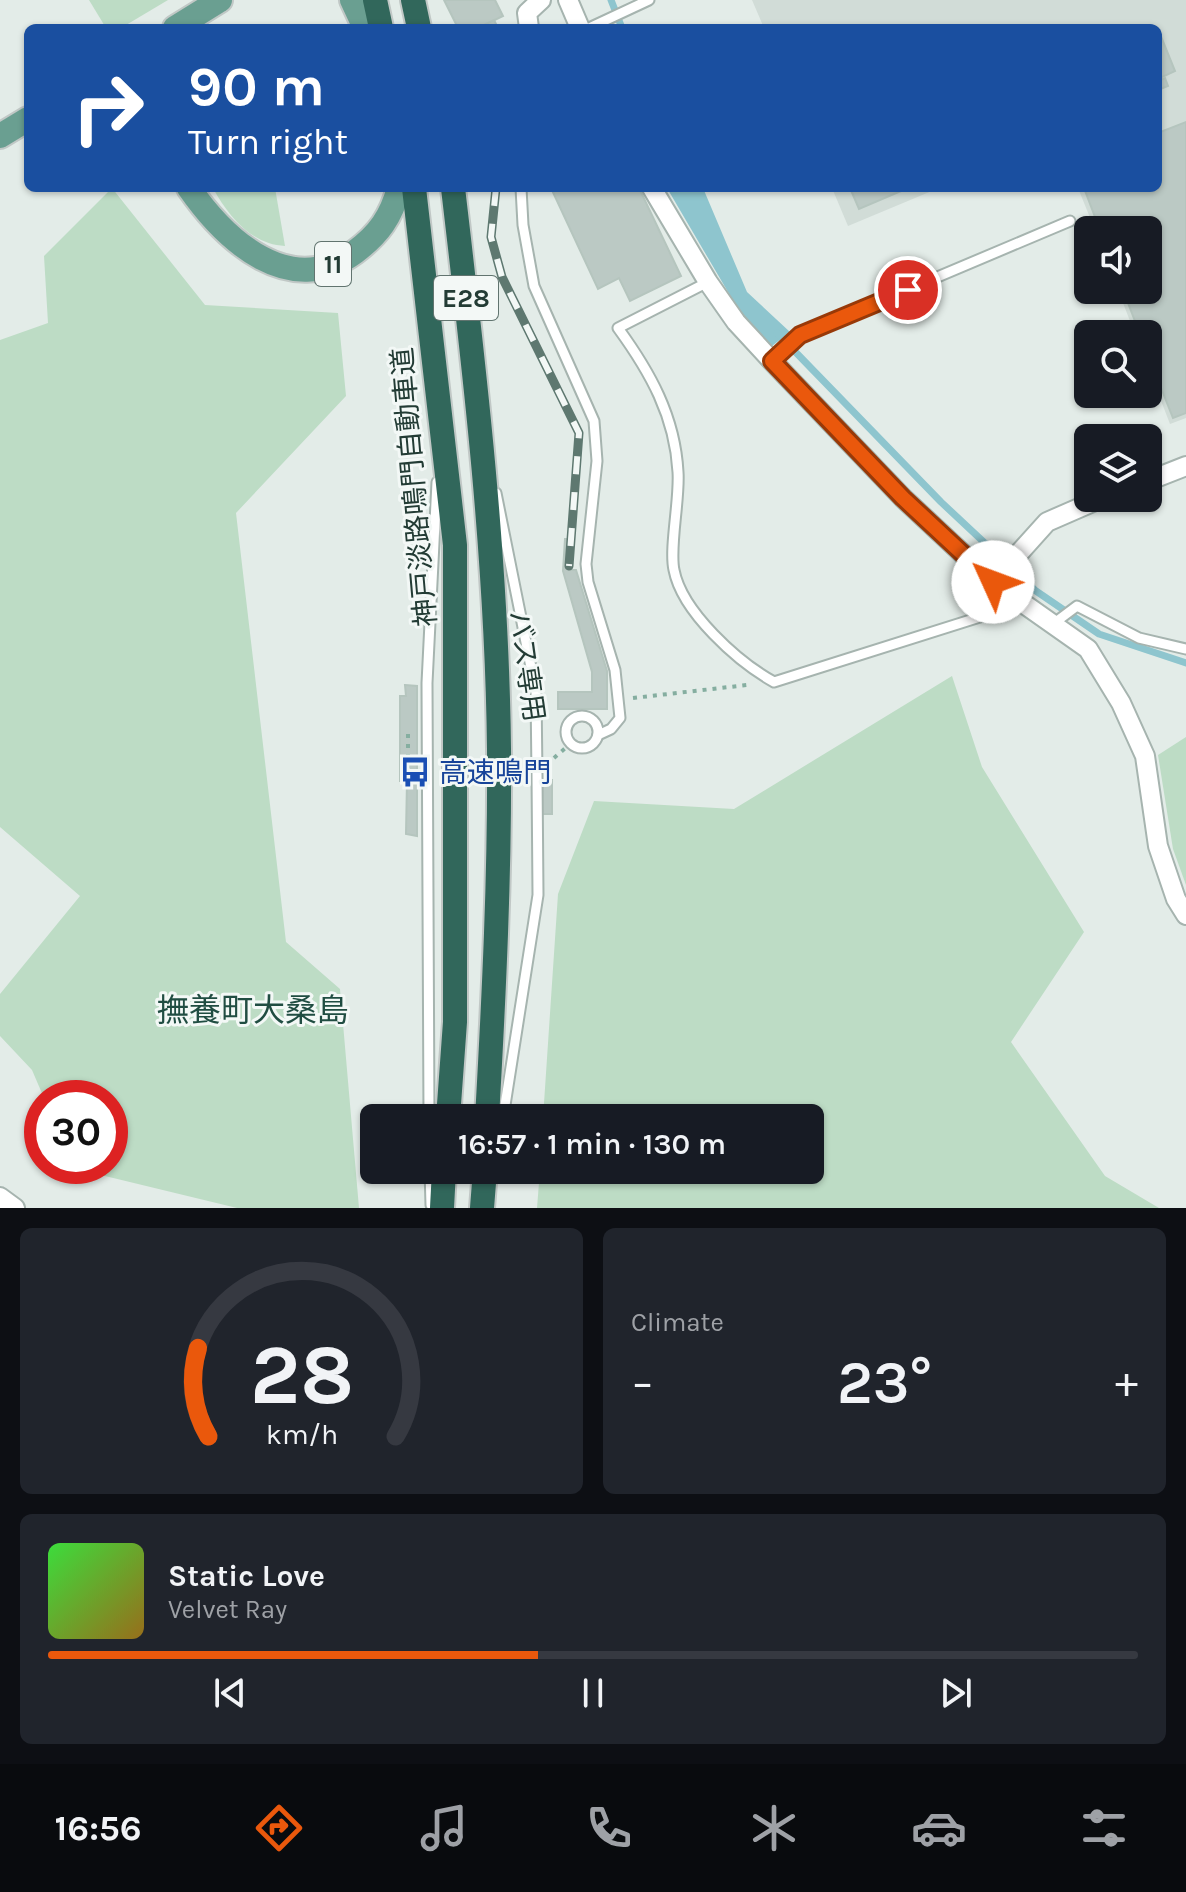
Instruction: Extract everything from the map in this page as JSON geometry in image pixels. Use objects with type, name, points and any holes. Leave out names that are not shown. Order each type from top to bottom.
[{"type":"highway","points":[[375,0],[380,24]]},
{"type":"highway","points":[[413,0],[418,24]]},
{"type":"highway","name":"神戸淡路鳴門自動車道","points":[[414,192],[455,545],[455,1022],[449,1104]]},
{"type":"highway","name":"E28","points":[[453,192],[479,407],[490,539],[499,749],[487,1104]]},
{"type":"highway","points":[[442,1208],[443,1184]]},
{"type":"highway","points":[[485,1184],[485,1208]]},
{"type":"main road","points":[[181,24],[220,0]]},
{"type":"main road","points":[[352,0],[363,24]]},
{"type":"main road","points":[[0,136],[24,121]]},
{"type":"main road","name":"11","points":[[192,192],[236,243],[266,262],[296,271],[322,269],[350,256],[375,238],[393,211],[398,192]]},
{"type":"street","points":[[528,24],[527,13],[541,0]]},
{"type":"street","points":[[568,0],[578,24]]},
{"type":"street","points":[[654,192],[708,282],[736,322],[772,361],[903,498],[993,582],[1088,649],[1121,703],[1145,756],[1158,846],[1176,899],[1186,915]]},
{"type":"street","points":[[1162,475],[1186,466]]},
{"type":"street","points":[[993,582],[1047,522],[1074,510]]},
{"type":"street","points":[[0,1197],[15,1208]]},
{"type":"lane","points":[[597,24],[649,0]]},
{"type":"lane","points":[[521,192],[525,238],[534,286],[594,421],[597,461],[586,564],[588,582],[620,700],[617,724],[598,735],[589,747],[579,749],[570,744],[566,729],[576,717],[592,719],[598,735]]},
{"type":"lane","points":[[772,361],[800,335],[1070,221]]},
{"type":"lane","points":[[708,282],[618,328],[647,368],[666,408],[678,472],[673,569],[686,602],[722,641],[756,672],[774,682],[1021,604]]},
{"type":"lane","points":[[429,1104],[427,683],[441,406]]},
{"type":"lane","name":"バス専用","points":[[479,407],[536,692],[538,895],[505,1104]]},
{"type":"lane","points":[[1051,625],[1077,606],[1139,638],[1186,649]]},
{"type":"lane","points":[[430,1184],[431,1208]]},
{"type":"lane","points":[[485,1208],[491,1184]]},
{"type":"path","points":[[620,700],[774,682]]},
{"type":"path","points":[[546,765],[570,744]]},
{"type":"shaded area","points":[[752,0],[1186,0],[1186,418],[1170,424],[1162,403],[1162,320],[1130,320],[1123,304],[1162,304],[1162,216],[1089,216],[1080,192],[1162,192],[1162,24],[762,24]]},
{"type":"shaded area","points":[[834,192],[929,192],[848,226]]},
{"type":"green space","points":[[89,0],[168,0],[128,24],[104,24]]},
{"type":"green space","points":[[108,192],[115,192],[205,305],[338,313],[346,396],[236,513],[286,942],[340,989],[359,1208],[237,1208],[128,1182],[128,1080],[36,1080],[32,1070],[0,1036],[0,994],[80,896],[0,827],[0,340],[48,323],[44,256]]},
{"type":"green space","points":[[215,192],[276,192],[285,246],[252,235],[226,209]]},
{"type":"green space","points":[[952,676],[982,767],[1084,932],[1011,1042],[1105,1176],[1159,1208],[537,1208],[539,1184],[824,1184],[824,1104],[544,1104],[558,894],[594,801],[734,809]]},
{"type":"green space","points":[[1186,737],[1186,885],[1173,849],[1158,755]]},
{"type":"water","points":[[669,192],[705,192],[747,292],[790,332],[772,346],[738,309]]},
{"type":"building","points":[[444,0],[495,0],[503,16],[486,24],[456,24]]},
{"type":"building","points":[[1162,39],[1175,71],[1162,77]]},
{"type":"building","points":[[1165,78],[1168,86],[1162,88],[1162,79]]},
{"type":"building","points":[[1186,122],[1186,413],[1173,418],[1162,390],[1162,320],[1135,320],[1128,304],[1162,304],[1162,216],[1095,216],[1086,192],[1162,192],[1162,131]]},
{"type":"building","points":[[553,192],[641,192],[681,276],[630,301],[619,278],[598,289]]},
{"type":"building","points":[[852,192],[899,192],[859,209]]},
{"type":"building","points":[[565,539],[572,539],[569,566],[571,570],[576,570],[607,671],[607,709],[558,709],[558,692],[592,692],[592,672],[563,571]]},
{"type":"building","points":[[405,685],[417,686],[417,836],[406,834],[407,781],[400,781],[400,696],[406,696]]},
{"type":"building","points":[[542,780],[552,780],[552,814],[542,814]]},
{"type":"waterway","points":[[611,0],[620,24]]},
{"type":"waterway","points":[[777,333],[941,502],[1036,591],[1099,634],[1186,663]]},
{"type":"railway","points":[[496,192],[491,237],[502,277],[579,433],[569,566]]},
{"type":"place","name":"高速鳴門","points":[[415,772]]},
{"type":"district","name":"撫養町大桑島","points":[[253,1010]]},
{"type":"route","points":[[908,290],[800,335],[772,361],[903,498],[993,582]]}]
